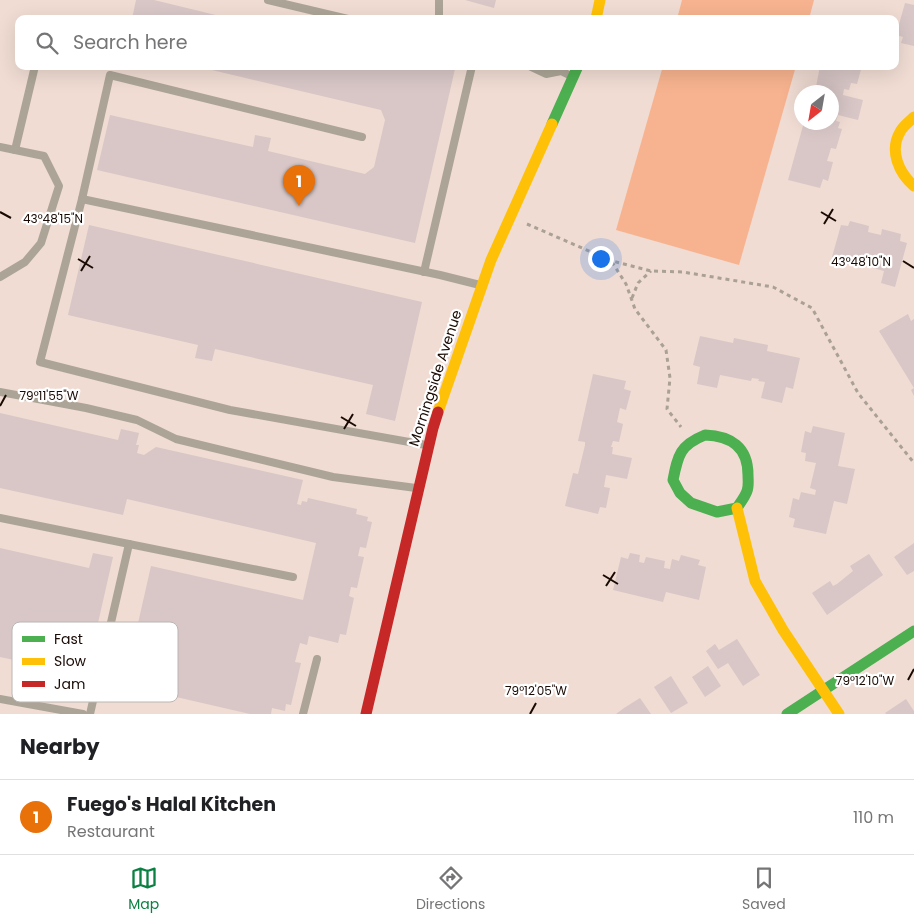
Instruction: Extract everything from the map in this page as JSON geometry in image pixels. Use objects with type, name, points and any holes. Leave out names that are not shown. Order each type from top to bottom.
[{"type":"street","points":[[597,15],[600,0]]},
{"type":"street","name":"Morningside Avenue","points":[[366,714],[432,428],[491,260],[576,72]]},
{"type":"street","points":[[914,117],[900,132],[895,151],[900,170],[914,186]]},
{"type":"street","points":[[737,508],[717,512],[691,504],[680,493],[673,480],[679,453],[690,440],[716,434],[726,437],[742,449],[749,468],[747,490],[737,508],[746,540],[754,581],[839,714]]},
{"type":"street","points":[[787,714],[914,631]]},
{"type":"lane","points":[[268,0],[331,15]]},
{"type":"lane","points":[[439,0],[439,15]]},
{"type":"lane","points":[[15,150],[34,70]]},
{"type":"lane","points":[[424,272],[471,70]]},
{"type":"lane","points":[[538,70],[546,74],[557,70]]},
{"type":"lane","points":[[362,137],[110,75],[82,199],[40,362],[230,410],[428,445]]},
{"type":"lane","points":[[0,147],[44,156],[59,186],[40,244],[25,262],[3,276],[0,267]]},
{"type":"lane","points":[[82,199],[482,285]]},
{"type":"lane","points":[[0,392],[86,408],[137,420],[176,440],[333,477],[418,488]]},
{"type":"lane","points":[[0,518],[293,577]]},
{"type":"lane","points":[[111,622],[129,544]]},
{"type":"lane","points":[[303,714],[317,659]]},
{"type":"lane","points":[[21,702],[83,714]]},
{"type":"path","points":[[510,216],[612,261],[651,271],[683,272],[773,287],[812,308],[858,393],[914,463]]},
{"type":"path","points":[[612,261],[626,284],[635,309],[666,350],[670,378],[667,409],[690,440]]},
{"type":"path","points":[[631,299],[638,283],[651,271]]},
{"type":"shaded area","points":[[682,0],[814,0],[810,15],[678,15]]},
{"type":"shaded area","points":[[662,70],[795,70],[739,265],[616,230]]},
{"type":"building","points":[[136,0],[154,0],[216,15],[133,15]]},
{"type":"building","points":[[465,0],[496,0],[494,8]]},
{"type":"building","points":[[905,3],[914,5],[914,46],[901,43],[903,37],[899,36],[899,24]]},
{"type":"building","points":[[212,70],[455,70],[415,243],[97,170],[110,115],[253,147],[255,135],[271,138],[268,151],[365,174],[374,167],[385,120],[381,110]]},
{"type":"building","points":[[819,70],[861,70],[857,84],[851,83],[849,90],[844,89],[843,95],[863,100],[858,120],[839,115],[839,85],[816,85]]},
{"type":"building","points":[[842,129],[836,149],[831,148],[827,161],[833,162],[828,181],[823,179],[820,188],[788,180],[802,130]]},
{"type":"building","points":[[850,221],[869,226],[868,232],[881,235],[882,229],[901,234],[900,241],[907,243],[895,287],[881,283],[884,271],[832,257],[841,225],[848,226]]},
{"type":"building","points":[[89,225],[422,302],[395,421],[366,414],[373,385],[215,349],[212,361],[195,358],[198,345],[68,315]]},
{"type":"building","points":[[908,314],[911,321],[914,319],[914,388],[879,331]]},
{"type":"building","points":[[700,336],[733,343],[734,338],[768,345],[767,351],[800,358],[793,389],[786,387],[782,403],[761,398],[765,382],[758,381],[759,379],[752,378],[751,381],[720,375],[717,388],[697,384],[700,367],[693,365]]},
{"type":"building","points":[[593,374],[626,381],[624,389],[631,391],[626,410],[620,408],[617,422],[623,424],[619,442],[613,441],[611,447],[613,447],[612,454],[632,458],[627,479],[606,475],[604,487],[610,488],[606,508],[600,507],[598,514],[565,506],[573,473],[578,474],[585,445],[585,442],[578,441]]},
{"type":"building","points":[[0,413],[118,440],[121,429],[139,433],[136,445],[139,445],[137,453],[144,455],[156,447],[303,480],[297,504],[301,505],[302,501],[307,502],[308,498],[357,509],[356,514],[368,517],[367,521],[372,522],[366,548],[360,547],[358,556],[364,557],[357,588],[351,587],[349,596],[354,598],[346,635],[340,634],[338,643],[309,636],[307,645],[300,643],[295,662],[301,663],[291,705],[286,704],[285,711],[272,708],[271,714],[250,714],[178,697],[178,622],[138,622],[151,566],[303,600],[316,543],[127,499],[123,515],[0,488]]},
{"type":"building","points":[[813,426],[845,433],[838,466],[855,469],[847,504],[834,501],[826,534],[793,527],[795,519],[789,517],[793,498],[799,500],[801,492],[815,495],[816,490],[810,488],[816,463],[805,461],[806,453],[801,452],[805,431],[811,433]]},
{"type":"building","points":[[914,543],[914,571],[907,575],[894,557]]},
{"type":"building","points":[[0,548],[89,568],[93,553],[113,557],[98,622],[12,622],[12,660],[0,657]]},
{"type":"building","points":[[630,553],[640,555],[639,562],[644,563],[646,557],[665,561],[664,568],[670,569],[672,559],[679,561],[681,555],[700,560],[698,565],[706,567],[699,600],[666,592],[663,602],[613,590],[621,557],[628,559]]},
{"type":"building","points":[[869,554],[883,575],[827,615],[812,593],[830,581],[833,586],[837,584],[853,571],[850,566]]},
{"type":"building","points":[[737,639],[760,675],[743,686],[728,663],[718,669],[706,651],[715,644],[719,650]]},
{"type":"building","points":[[708,666],[721,686],[705,697],[692,677]]},
{"type":"building","points":[[671,676],[688,703],[671,713],[654,687]]},
{"type":"building","points":[[640,698],[651,714],[616,714],[624,708]]},
{"type":"building","points":[[906,699],[914,714],[885,713]]},
{"type":"traffic: fast","points":[[552,124],[576,70]]},
{"type":"traffic: fast","points":[[705,435],[730,441],[741,450],[745,457],[748,487],[737,508],[717,512],[691,503],[680,493],[673,480],[679,457],[685,447],[705,435]]},
{"type":"traffic: fast","points":[[787,714],[914,631]]},
{"type":"traffic: slow","points":[[597,15],[600,0]]},
{"type":"traffic: slow","points":[[914,117],[901,130],[895,147],[900,168],[914,186]]},
{"type":"traffic: slow","points":[[438,412],[491,260],[552,124]]},
{"type":"traffic: slow","points":[[737,508],[755,581],[783,630],[839,714]]},
{"type":"traffic: jam","points":[[366,714],[438,412]]},
{"type":"place","name":"Fuego's Halal Kitchen","points":[[299,206]]}]
